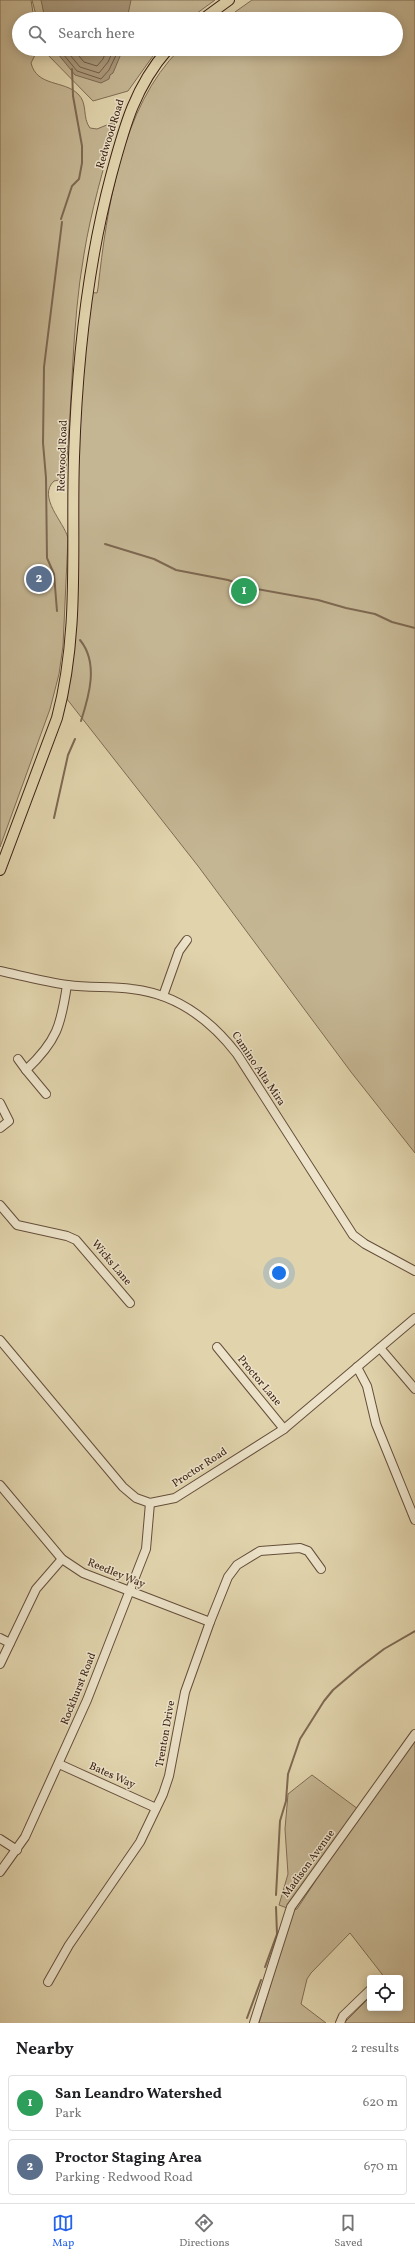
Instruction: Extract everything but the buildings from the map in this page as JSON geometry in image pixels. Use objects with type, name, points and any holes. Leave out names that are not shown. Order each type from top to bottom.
[{"type":"main road","points":[[213,12],[229,0]]},
{"type":"main road","name":"Redwood Road","points":[[0,870],[57,718],[63,694],[72,636],[75,441],[83,329],[93,250],[124,126],[145,78],[162,56]]},
{"type":"street","points":[[163,996],[179,951],[187,940]]},
{"type":"street","name":"Camino Alta Mira","points":[[0,971],[67,985],[131,988],[163,996],[196,1012],[225,1038],[237,1054],[353,1235],[365,1244],[415,1271]]},
{"type":"street","points":[[26,1070],[44,1052],[54,1037],[63,1012],[67,985]]},
{"type":"street","points":[[18,1059],[46,1094]]},
{"type":"street","points":[[0,1103],[9,1120],[0,1128]]},
{"type":"street","name":"Wicks Lane","points":[[0,1205],[17,1225],[67,1236],[76,1240],[130,1303]]},
{"type":"street","name":"Proctor Road","points":[[150,1503],[175,1498],[284,1429],[415,1318]]},
{"type":"street","points":[[0,1340],[123,1487],[136,1498],[150,1503]]},
{"type":"street","name":"Proctor Lane","points":[[217,1347],[284,1429]]},
{"type":"street","points":[[380,1348],[415,1389]]},
{"type":"street","points":[[357,1367],[366,1386],[376,1424],[415,1520]]},
{"type":"street","name":"Reedley Way","points":[[0,1486],[62,1559],[83,1574],[210,1622]]},
{"type":"street","name":"Rockhurst Road","points":[[0,1872],[25,1837],[90,1695],[147,1544],[150,1503]]},
{"type":"street","name":"Trenton Drive","points":[[48,1982],[69,1945],[140,1842],[156,1808],[169,1776],[185,1692],[210,1622],[228,1578],[237,1565],[260,1551],[300,1548],[308,1551],[321,1569]]},
{"type":"street","points":[[0,1664],[36,1589],[62,1559]]},
{"type":"street","points":[[0,1638],[10,1643]]},
{"type":"street","name":"Madison Avenue","points":[[254,2023],[291,1907],[415,1734]]},
{"type":"street","name":"Bates Way","points":[[59,1764],[156,1808]]},
{"type":"street","points":[[0,1839],[17,1850]]},
{"type":"street","points":[[340,2023],[343,2016],[367,1993]]},
{"type":"shaded area","points":[[0,0],[31,0],[33,12],[12,12],[12,56],[34,56],[31,63],[34,71],[39,76],[45,80],[66,87],[78,94],[83,102],[86,120],[90,128],[97,129],[114,122],[115,127],[90,222],[80,282],[74,338],[70,423],[65,479],[54,481],[48,494],[53,510],[68,538],[63,646],[59,674],[50,709],[0,847]]},
{"type":"shaded area","points":[[32,0],[215,0],[199,12],[35,12]]},
{"type":"shaded area","points":[[252,0],[415,0],[415,1153],[351,1072],[198,866],[63,694],[72,636],[74,456],[87,292],[97,293],[112,193],[130,129],[144,100],[160,73],[174,56],[403,56],[403,12],[235,12]]},
{"type":"shaded area","points":[[49,56],[153,56],[128,91],[93,101]]},
{"type":"shaded area","points":[[415,1741],[415,2023],[344,2023],[367,2000],[367,2011],[403,2011],[403,1975],[383,1975],[350,1933],[307,1979],[301,2004],[326,2023],[259,2023],[293,1910],[297,1909],[341,1842]]},
{"type":"shaded area","points":[[312,1775],[358,1809],[287,1908],[279,1905],[288,1874],[285,1829],[288,1794]]},
{"type":"water","points":[[41,0],[131,0],[128,12],[44,12]]},
{"type":"water","points":[[60,56],[120,56],[109,79],[101,83],[75,75]]},
{"type":"waterway","points":[[61,219],[72,186],[79,179],[82,163],[82,146],[73,96],[72,69]]},
{"type":"waterway","points":[[57,611],[54,574],[47,558],[46,478],[43,443],[44,367],[62,222]]},
{"type":"waterway","points":[[105,544],[154,559],[176,570],[228,580],[251,588],[318,600],[375,614],[392,622],[415,628]]},
{"type":"waterway","points":[[80,640],[86,649],[91,669],[91,680],[87,701],[81,721]]},
{"type":"waterway","points":[[54,818],[68,755],[75,739]]},
{"type":"waterway","points":[[276,1895],[280,1821],[286,1801],[288,1774],[300,1739],[324,1701],[333,1690],[384,1649],[415,1631]]},
{"type":"waterway","points":[[265,1967],[277,1934],[276,1907]]},
{"type":"waterway","points":[[247,2018],[261,1980]]},
{"type":"place","name":"Proctor Staging Area","points":[[39,579]]},
{"type":"place","name":"San Leandro Watershed","points":[[244,591]]}]
